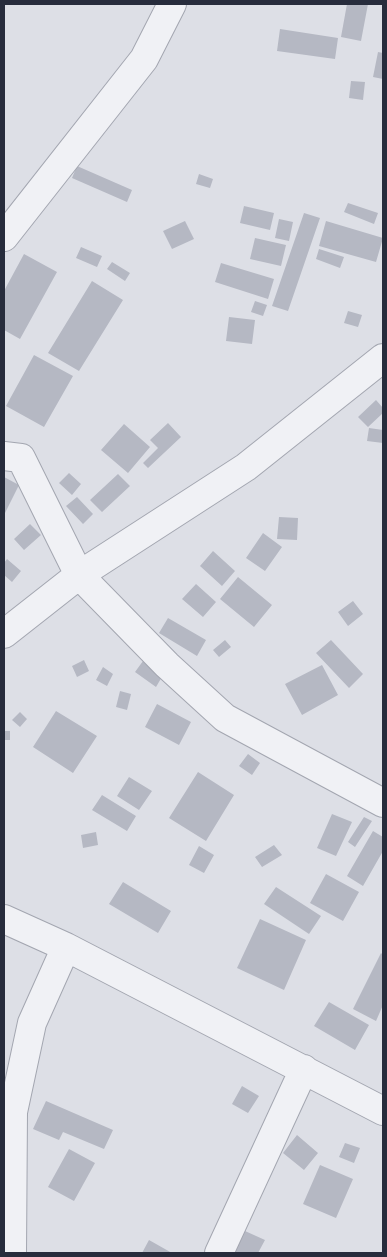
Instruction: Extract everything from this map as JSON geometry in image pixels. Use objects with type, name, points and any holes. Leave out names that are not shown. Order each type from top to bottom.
[{"type":"street","points":[[4,237],[144,59],[172,4]]},
{"type":"street","points":[[4,634],[79,575],[246,467],[383,358]]},
{"type":"street","points":[[4,456],[20,458],[79,575],[167,665],[225,718],[383,804]]},
{"type":"street","points":[[4,919],[66,947],[383,1111]]},
{"type":"street","points":[[12,1253],[13,1112],[32,1023],[66,947]]},
{"type":"street","points":[[219,1253],[304,1069]]},
{"type":"building","points":[[347,4],[368,4],[361,41],[341,37]]},
{"type":"building","points":[[280,29],[338,38],[335,59],[277,51]]},
{"type":"building","points":[[378,52],[383,53],[383,79],[373,77]]},
{"type":"building","points":[[351,81],[365,82],[363,100],[349,98]]},
{"type":"building","points":[[77,166],[132,190],[127,202],[72,178]]},
{"type":"building","points":[[199,174],[213,179],[210,188],[196,184]]},
{"type":"building","points":[[348,203],[378,213],[374,224],[344,212]]},
{"type":"building","points":[[244,206],[274,213],[270,230],[240,223]]},
{"type":"building","points":[[304,213],[320,218],[288,311],[272,306]]},
{"type":"building","points":[[279,219],[293,222],[289,241],[275,238]]},
{"type":"building","points":[[185,221],[194,239],[172,249],[163,231]]},
{"type":"building","points":[[326,221],[383,238],[376,262],[319,246]]},
{"type":"building","points":[[255,238],[286,245],[281,266],[250,259]]},
{"type":"building","points":[[81,247],[102,256],[97,267],[76,258]]},
{"type":"building","points":[[319,249],[344,257],[340,268],[316,259]]},
{"type":"building","points":[[24,254],[57,272],[20,339],[4,330],[4,291]]},
{"type":"building","points":[[112,262],[130,273],[125,281],[107,269]]},
{"type":"building","points":[[221,263],[274,279],[268,299],[215,282]]},
{"type":"building","points":[[92,281],[123,300],[79,371],[48,353]]},
{"type":"building","points":[[255,301],[267,305],[263,316],[251,312]]},
{"type":"building","points":[[348,311],[362,315],[358,327],[344,323]]},
{"type":"building","points":[[229,317],[255,320],[252,344],[226,341]]},
{"type":"building","points":[[34,355],[73,376],[44,427],[6,406]]},
{"type":"building","points":[[376,400],[383,408],[383,413],[368,427],[358,417]]},
{"type":"building","points":[[168,423],[181,437],[148,468],[143,463],[158,448],[150,440]]},
{"type":"building","points":[[124,424],[150,447],[128,473],[101,450]]},
{"type":"building","points":[[369,428],[383,430],[383,443],[367,441]]},
{"type":"building","points":[[69,473],[81,484],[72,495],[59,483]]},
{"type":"building","points":[[118,474],[130,486],[102,512],[90,500]]},
{"type":"building","points":[[4,477],[19,485],[4,515]]},
{"type":"building","points":[[77,497],[93,514],[83,524],[66,506]]},
{"type":"building","points":[[279,517],[298,518],[297,540],[277,539]]},
{"type":"building","points":[[30,524],[41,535],[24,550],[14,539]]},
{"type":"building","points":[[263,533],[282,547],[265,571],[246,558]]},
{"type":"building","points":[[213,551],[235,571],[222,586],[200,566]]},
{"type":"building","points":[[7,559],[21,571],[12,582],[4,575],[4,563]]},
{"type":"building","points":[[238,577],[272,605],[254,627],[220,599]]},
{"type":"building","points":[[196,584],[216,602],[203,617],[182,599]]},
{"type":"building","points":[[353,601],[363,614],[348,626],[338,612]]},
{"type":"building","points":[[168,618],[206,640],[197,656],[159,633]]},
{"type":"building","points":[[225,640],[231,647],[219,657],[213,650]]},
{"type":"building","points":[[331,640],[363,674],[349,688],[316,653]]},
{"type":"building","points":[[84,660],[89,671],[77,677],[72,666]]},
{"type":"building","points":[[143,661],[163,675],[156,687],[135,672]]},
{"type":"building","points":[[322,665],[338,695],[302,715],[285,684]]},
{"type":"building","points":[[103,667],[113,674],[107,686],[96,680]]},
{"type":"building","points":[[120,691],[131,694],[127,710],[116,707]]},
{"type":"building","points":[[157,704],[191,722],[179,745],[145,727]]},
{"type":"building","points":[[56,711],[97,736],[73,773],[33,747]]},
{"type":"building","points":[[20,712],[27,719],[20,727],[12,720]]},
{"type":"building","points":[[4,731],[10,731],[10,740],[4,740]]},
{"type":"building","points":[[248,754],[260,763],[252,775],[239,766]]},
{"type":"building","points":[[198,772],[234,795],[206,841],[169,818]]},
{"type":"building","points":[[129,777],[152,791],[139,810],[117,796]]},
{"type":"building","points":[[102,795],[136,816],[127,831],[92,810]]},
{"type":"building","points":[[332,814],[352,822],[336,856],[317,848]]},
{"type":"building","points":[[364,817],[372,821],[355,847],[348,842]]},
{"type":"building","points":[[373,831],[383,837],[383,851],[363,886],[347,876]]},
{"type":"building","points":[[96,832],[98,845],[83,848],[81,835]]},
{"type":"building","points":[[274,845],[282,855],[262,867],[255,857]]},
{"type":"building","points":[[199,846],[214,855],[204,873],[189,865]]},
{"type":"building","points":[[326,874],[359,892],[343,921],[310,903]]},
{"type":"building","points":[[123,882],[171,911],[158,933],[109,904]]},
{"type":"building","points":[[276,887],[321,916],[309,934],[264,904]]},
{"type":"building","points":[[260,919],[306,940],[284,990],[237,968]]},
{"type":"building","points":[[381,953],[383,955],[383,1005],[376,1021],[353,1009]]},
{"type":"building","points":[[329,1002],[369,1025],[355,1050],[314,1026]]},
{"type":"building","points":[[242,1086],[259,1096],[248,1113],[232,1104]]},
{"type":"building","points":[[46,1101],[113,1130],[104,1149],[63,1132],[59,1140],[33,1129]]},
{"type":"building","points":[[297,1135],[318,1153],[304,1170],[283,1153]]},
{"type":"building","points":[[345,1143],[360,1148],[354,1163],[339,1157]]},
{"type":"building","points":[[69,1149],[95,1163],[74,1201],[48,1187]]},
{"type":"building","points":[[320,1165],[353,1179],[336,1218],[303,1204]]},
{"type":"building","points":[[245,1231],[265,1240],[258,1253],[234,1253]]},
{"type":"building","points":[[149,1240],[172,1253],[142,1253]]}]
